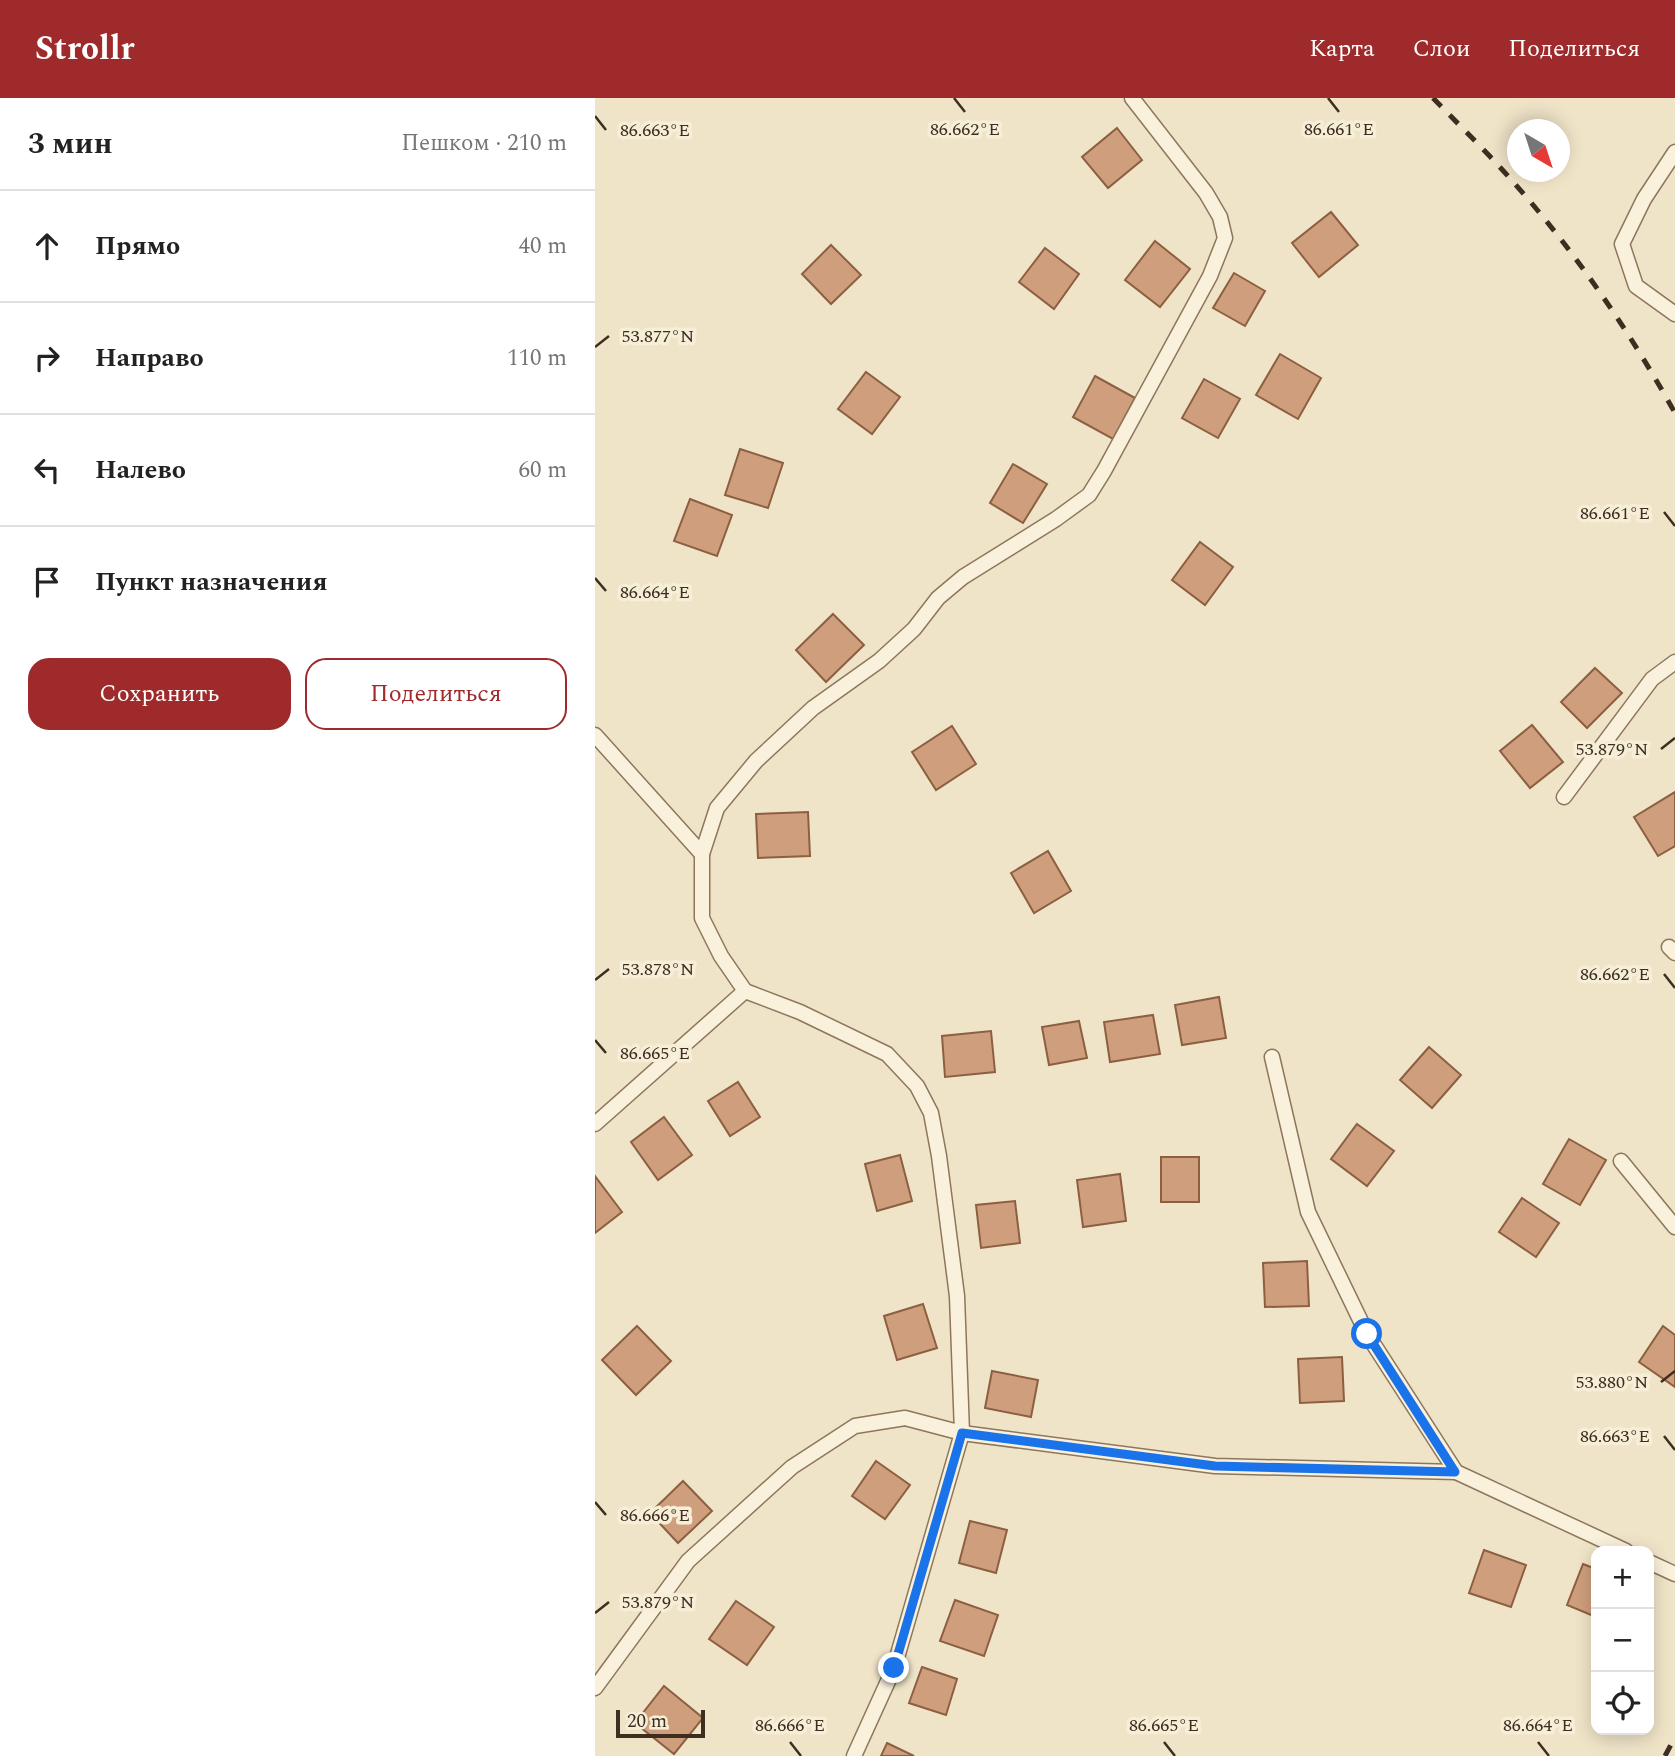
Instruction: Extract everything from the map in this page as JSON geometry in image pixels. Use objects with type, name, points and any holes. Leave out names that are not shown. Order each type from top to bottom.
[{"type":"lane","points":[[854,1756],[894,1668],[962,1433],[957,1296],[931,1113],[917,1086],[887,1054],[800,1012],[745,990],[721,956],[702,918],[702,854],[717,808],[755,761],[813,708],[879,661],[914,629],[946,591],[1089,495],[1104,471],[1210,276],[1225,238],[1220,217],[1206,193],[1132,98]]},
{"type":"lane","points":[[1675,152],[1644,199],[1622,244],[1636,286],[1675,314]]},
{"type":"lane","points":[[1564,797],[1652,679],[1675,662]]},
{"type":"lane","points":[[595,735],[702,854]]},
{"type":"lane","points":[[595,1124],[745,990]]},
{"type":"lane","points":[[1272,1057],[1308,1212],[1367,1334],[1455,1472]]},
{"type":"lane","points":[[1621,1161],[1675,1227]]},
{"type":"lane","points":[[595,1688],[688,1561],[792,1466],[855,1426],[905,1418],[962,1433],[1215,1466],[1455,1472],[1615,1546]]},
{"type":"lane","points":[[1654,1564],[1675,1574]]},
{"type":"building","points":[[1117,128],[1142,160],[1108,188],[1082,157]]},
{"type":"building","points":[[1331,212],[1358,245],[1319,277],[1292,243]]},
{"type":"building","points":[[1155,241],[1190,269],[1160,307],[1125,280]]},
{"type":"building","points":[[831,245],[861,275],[831,304],[802,274]]},
{"type":"building","points":[[1045,248],[1079,274],[1054,309],[1019,282]]},
{"type":"building","points":[[1234,273],[1265,291],[1245,326],[1213,308]]},
{"type":"building","points":[[1280,354],[1321,378],[1298,419],[1256,395]]},
{"type":"building","points":[[866,372],[900,397],[872,434],[838,409]]},
{"type":"building","points":[[1095,376],[1135,398],[1113,439],[1073,417]]},
{"type":"building","points":[[1204,379],[1240,399],[1218,438],[1182,418]]},
{"type":"building","points":[[740,449],[783,463],[768,508],[725,495]]},
{"type":"building","points":[[1013,464],[1047,484],[1023,523],[990,503]]},
{"type":"building","points":[[690,499],[732,515],[717,556],[674,541]]},
{"type":"building","points":[[1200,542],[1233,567],[1205,605],[1172,580]]},
{"type":"building","points":[[833,614],[864,645],[826,682],[796,650]]},
{"type":"building","points":[[1595,668],[1622,693],[1587,728],[1561,702]]},
{"type":"building","points":[[1532,725],[1563,762],[1530,788],[1500,751]]},
{"type":"building","points":[[952,726],[976,764],[936,790],[912,752]]},
{"type":"building","points":[[1675,792],[1675,846],[1658,856],[1634,817]]},
{"type":"building","points":[[808,812],[810,856],[758,858],[756,814]]},
{"type":"building","points":[[1048,851],[1071,891],[1034,913],[1011,873]]},
{"type":"building","points":[[1219,997],[1226,1038],[1182,1045],[1175,1005]]},
{"type":"building","points":[[1153,1015],[1160,1054],[1110,1062],[1104,1022]]},
{"type":"building","points":[[1079,1021],[1087,1058],[1049,1065],[1042,1027]]},
{"type":"building","points":[[991,1031],[995,1072],[945,1077],[942,1036]]},
{"type":"building","points":[[1429,1047],[1461,1075],[1432,1108],[1400,1080]]},
{"type":"building","points":[[738,1082],[760,1117],[730,1136],[708,1101]]},
{"type":"building","points":[[664,1117],[692,1155],[658,1180],[631,1142]]},
{"type":"building","points":[[1357,1124],[1394,1151],[1367,1186],[1331,1159]]},
{"type":"building","points":[[1569,1139],[1606,1160],[1580,1205],[1543,1184]]},
{"type":"building","points":[[900,1155],[912,1201],[877,1211],[865,1164]]},
{"type":"building","points":[[1161,1157],[1199,1157],[1199,1202],[1161,1202]]},
{"type":"building","points":[[1120,1174],[1126,1221],[1083,1227],[1077,1180]]},
{"type":"building","points":[[595,1176],[622,1212],[595,1233]]},
{"type":"building","points":[[1522,1198],[1559,1223],[1536,1257],[1499,1232]]},
{"type":"building","points":[[1015,1201],[1020,1243],[981,1248],[976,1205]]},
{"type":"building","points":[[1307,1261],[1309,1306],[1265,1307],[1263,1263]]},
{"type":"building","points":[[923,1304],[937,1348],[897,1360],[884,1316]]},
{"type":"building","points":[[637,1326],[671,1361],[636,1395],[602,1360]]},
{"type":"building","points":[[1663,1326],[1675,1335],[1675,1387],[1639,1362]]},
{"type":"building","points":[[1342,1357],[1344,1401],[1300,1403],[1298,1359]]},
{"type":"building","points":[[992,1371],[1038,1380],[1031,1417],[985,1408]]},
{"type":"building","points":[[876,1461],[910,1485],[885,1519],[852,1496]]},
{"type":"building","points":[[683,1481],[712,1511],[678,1543],[650,1513]]},
{"type":"building","points":[[970,1521],[1007,1530],[996,1573],[959,1563]]},
{"type":"building","points":[[1484,1550],[1526,1565],[1511,1607],[1469,1593]]},
{"type":"building","points":[[1583,1564],[1591,1567],[1591,1615],[1567,1605]]},
{"type":"building","points":[[955,1600],[998,1615],[984,1656],[940,1641]]},
{"type":"building","points":[[736,1601],[774,1627],[747,1665],[709,1639]]},
{"type":"building","points":[[922,1667],[957,1679],[946,1715],[909,1703]]},
{"type":"building","points":[[664,1686],[703,1718],[674,1754],[635,1723]]},
{"type":"building","points":[[887,1743],[914,1756],[881,1756]]},
{"type":"railway","points":[[1433,98],[1538,210],[1581,265],[1621,323],[1675,413]]},
{"type":"railway","points":[[1665,1756],[1675,1737]]},
{"type":"route","points":[[894,1668],[962,1433],[1215,1466],[1455,1472],[1367,1334]]}]
